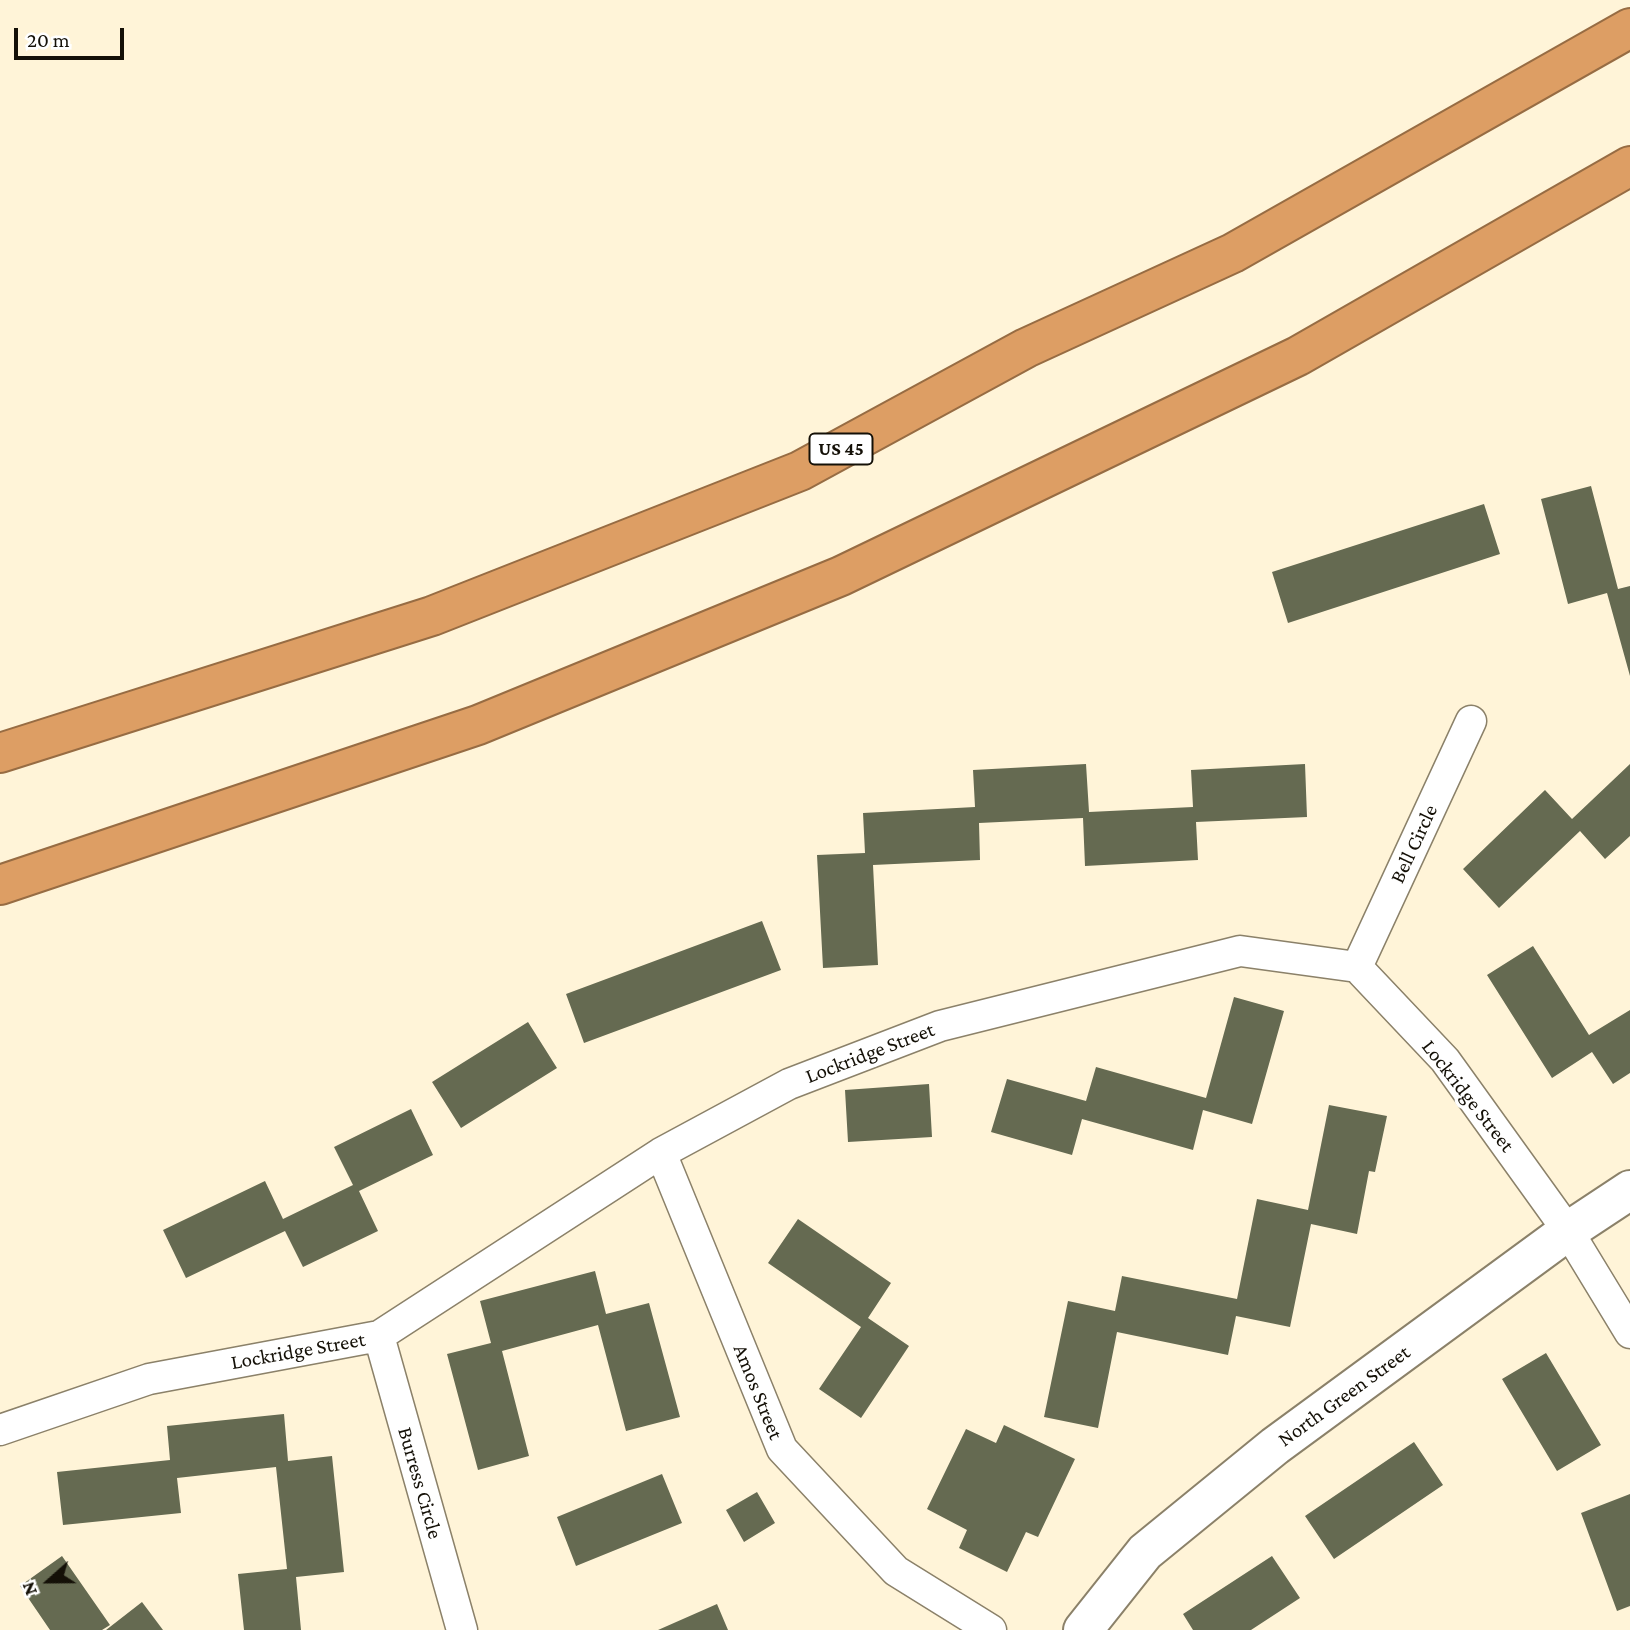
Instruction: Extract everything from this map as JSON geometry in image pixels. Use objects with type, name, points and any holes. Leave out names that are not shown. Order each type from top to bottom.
[{"type":"highway","name":"US 45","points":[[0,753],[432,616],[800,471],[1026,348],[1233,253],[1630,28]]},
{"type":"highway","points":[[0,885],[478,725],[841,576],[1298,356],[1630,166]]},
{"type":"street","name":"Bell Circle","points":[[1357,967],[1471,721]]},
{"type":"street","name":"Lockridge Street","points":[[0,1430],[149,1379],[379,1336],[661,1153],[789,1084],[940,1026],[1240,951],[1357,967],[1445,1060],[1568,1231],[1630,1333]]},
{"type":"street","name":"Amos Street","points":[[661,1153],[782,1449],[896,1571],[991,1630]]},
{"type":"street","name":"North Green Street","points":[[1083,1630],[1144,1552],[1275,1446],[1568,1231],[1630,1191]]},
{"type":"street","name":"Burress Circle","points":[[379,1336],[462,1630]]},
{"type":"building","points":[[1591,486],[1618,589],[1630,586],[1630,676],[1607,593],[1568,604],[1541,499]]},
{"type":"building","points":[[1484,504],[1500,554],[1288,623],[1272,572]]},
{"type":"building","points":[[1086,764],[1089,812],[1193,807],[1191,770],[1305,764],[1307,817],[1196,822],[1198,860],[1085,866],[1083,818],[979,823],[980,860],[873,865],[878,965],[823,968],[817,855],[865,853],[863,813],[975,807],[973,770]]},
{"type":"building","points":[[1630,764],[1630,836],[1605,859],[1580,831],[1499,908],[1463,869],[1545,790],[1572,819]]},
{"type":"building","points":[[762,921],[781,970],[584,1043],[566,994]]},
{"type":"building","points":[[1533,946],[1589,1035],[1630,1010],[1630,1073],[1613,1084],[1592,1052],[1552,1078],[1487,975]]},
{"type":"building","points":[[1234,997],[1284,1011],[1252,1124],[1203,1110],[1193,1150],[1082,1119],[1072,1155],[991,1132],[1007,1079],[1086,1101],[1096,1067],[1206,1098]]},
{"type":"building","points":[[528,1022],[557,1068],[461,1128],[432,1082]]},
{"type":"building","points":[[929,1084],[932,1137],[848,1142],[845,1090]]},
{"type":"building","points":[[1329,1105],[1387,1116],[1375,1172],[1369,1171],[1357,1234],[1311,1224],[1290,1327],[1236,1316],[1228,1355],[1117,1332],[1098,1428],[1044,1417],[1068,1301],[1115,1311],[1122,1276],[1237,1299],[1257,1199],[1308,1210]]},
{"type":"building","points":[[411,1109],[433,1155],[359,1191],[378,1231],[303,1267],[285,1231],[186,1278],[163,1230],[265,1181],[283,1219],[353,1185],[334,1147]]},
{"type":"building","points":[[798,1219],[891,1283],[868,1318],[909,1346],[861,1418],[819,1389],[861,1327],[768,1263]]},
{"type":"building","points":[[595,1271],[606,1314],[649,1303],[680,1417],[626,1431],[598,1325],[502,1351],[529,1456],[478,1470],[447,1354],[491,1343],[480,1301]]},
{"type":"building","points":[[1546,1353],[1601,1445],[1557,1471],[1502,1379]]},
{"type":"building","points":[[284,1414],[288,1461],[332,1456],[344,1572],[296,1577],[301,1630],[244,1630],[238,1574],[287,1569],[276,1467],[177,1478],[181,1513],[63,1525],[57,1472],[170,1460],[167,1426]]},
{"type":"building","points":[[1004,1425],[1075,1459],[1038,1537],[1026,1532],[1007,1572],[959,1548],[967,1530],[927,1509],[966,1429],[996,1443]]},
{"type":"building","points":[[1414,1442],[1443,1485],[1334,1559],[1305,1516]]},
{"type":"building","points":[[662,1474],[682,1523],[576,1566],[557,1517]]},
{"type":"building","points":[[757,1492],[775,1523],[744,1542],[726,1510]]},
{"type":"building","points":[[1630,1494],[1630,1606],[1617,1611],[1581,1513]]},
{"type":"building","points":[[62,1556],[110,1625],[102,1630],[50,1630],[20,1586]]},
{"type":"building","points":[[1272,1556],[1300,1598],[1251,1630],[1193,1630],[1183,1614]]},
{"type":"building","points":[[142,1602],[163,1630],[106,1630]]},
{"type":"building","points":[[717,1604],[728,1630],[658,1630]]}]
